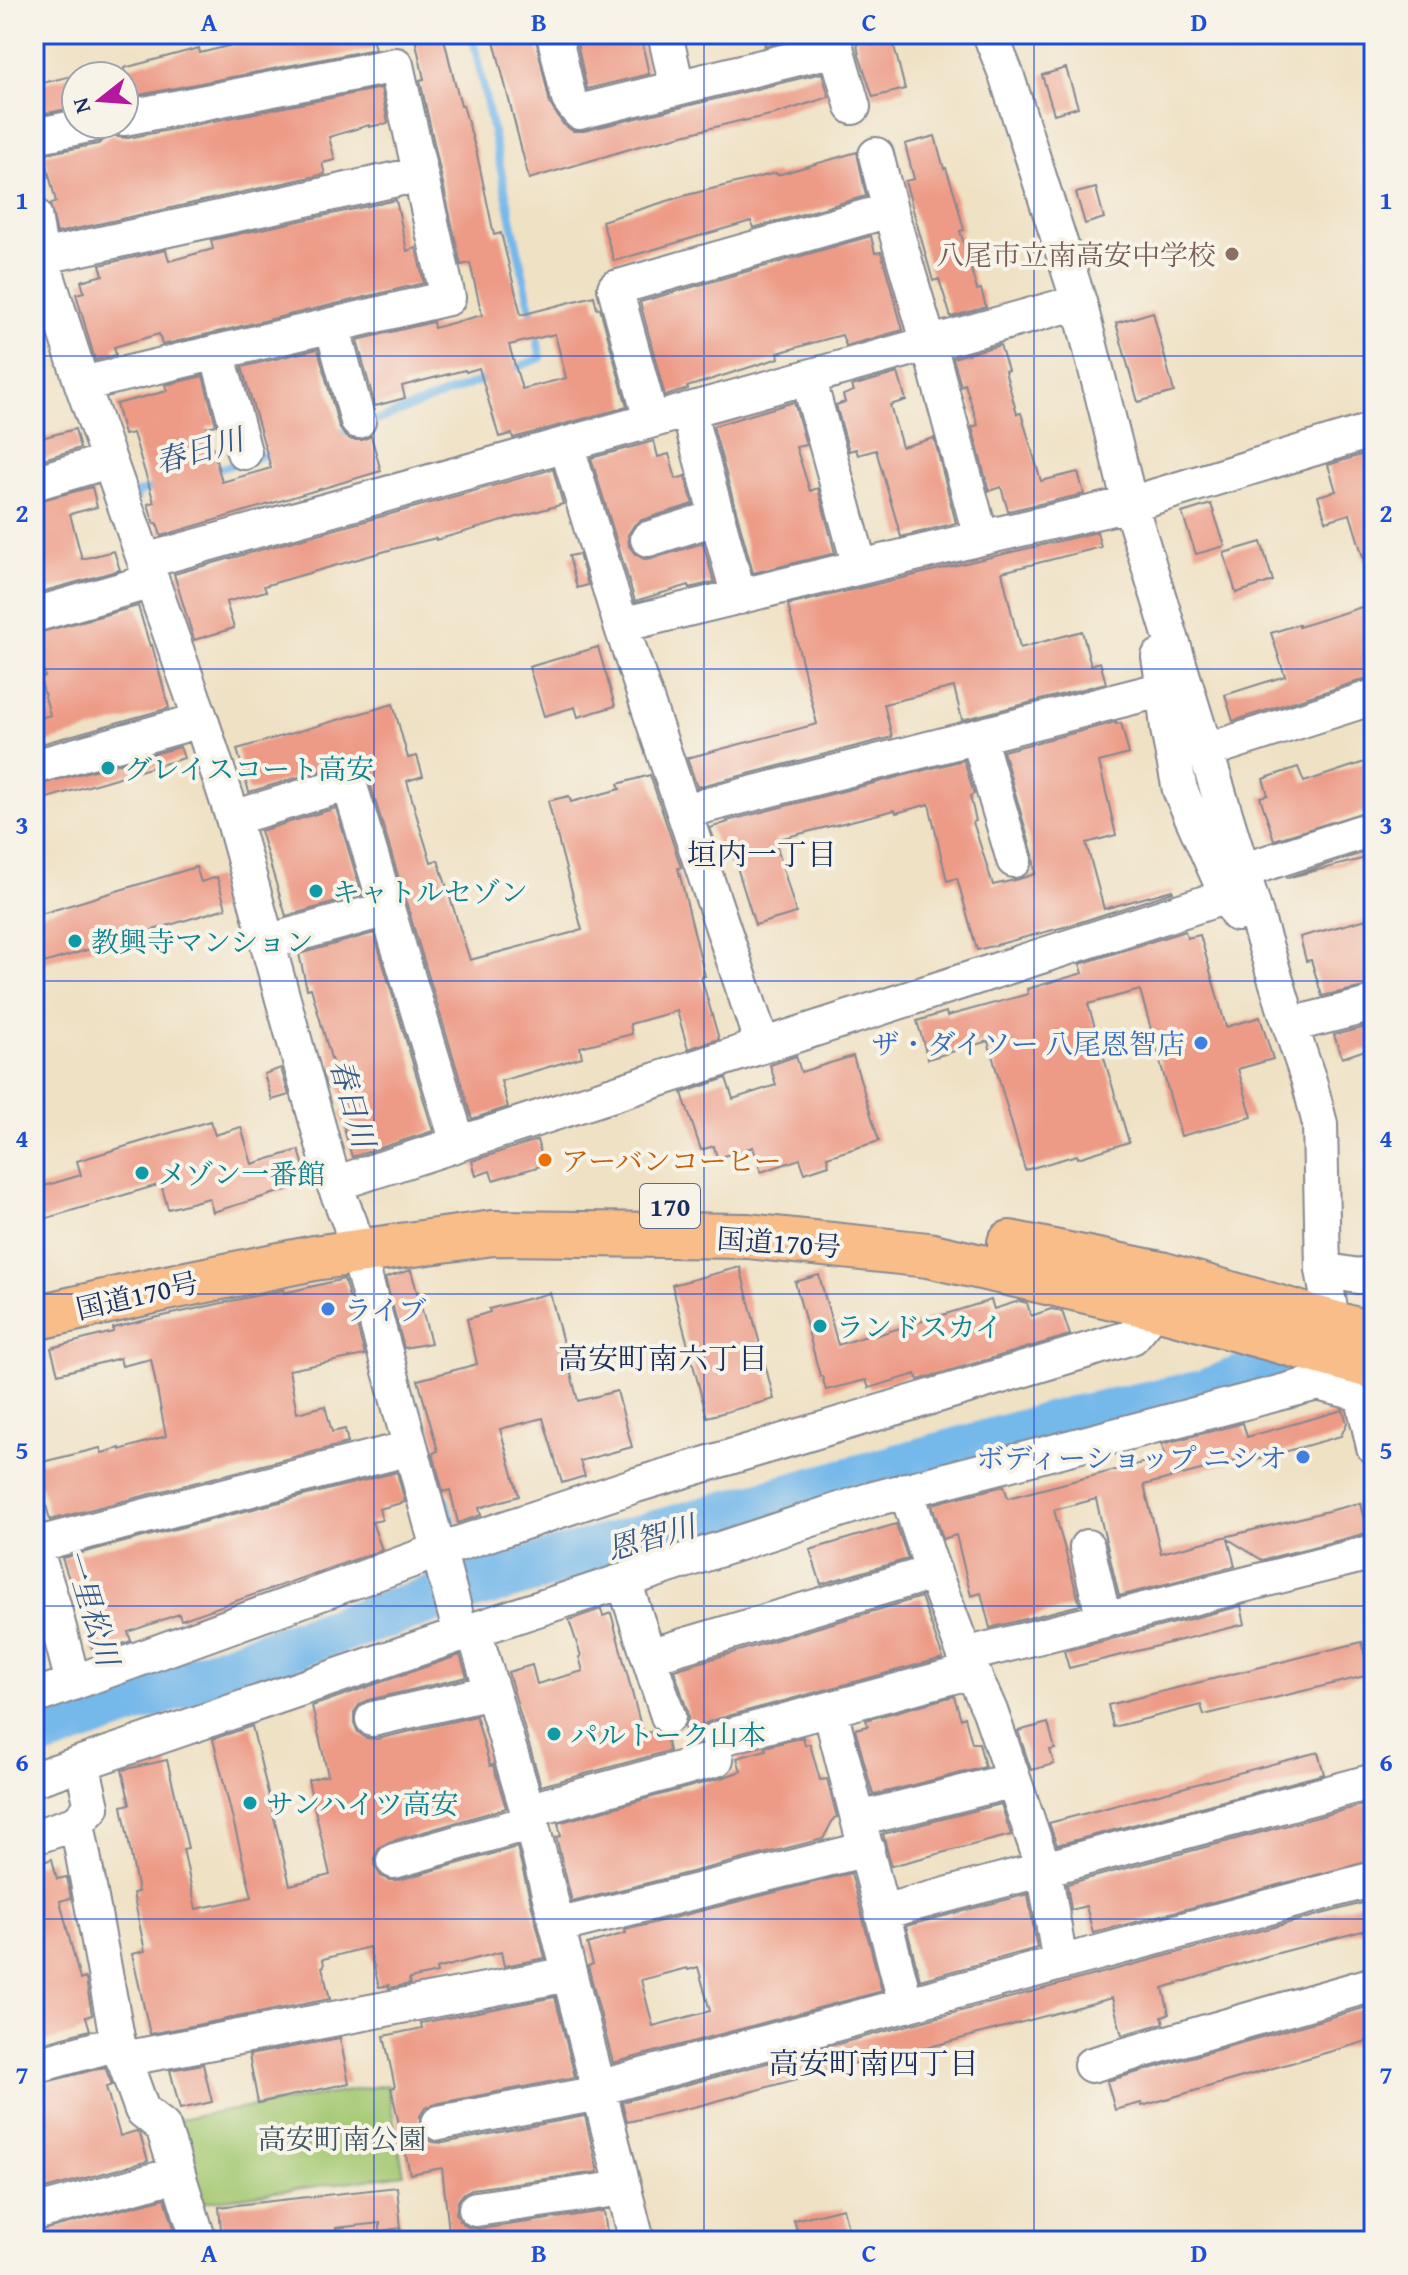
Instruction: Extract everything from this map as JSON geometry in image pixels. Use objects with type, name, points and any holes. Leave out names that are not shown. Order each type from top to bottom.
[{"type":"highway","name":"国道170号","points":[[34,1288],[347,1219],[491,1206],[748,1206],[935,1227],[1161,1274],[1346,1343]]},
{"type":"highway","name":"国道170号","points":[[347,1219],[493,1233],[748,1236],[928,1255],[1157,1307],[1243,1330],[1346,1343]]},
{"type":"highway","name":"国道170号","points":[[34,1318],[314,1258],[347,1219]]},
{"type":"street","points":[[554,34],[569,99],[579,112],[834,42],[853,107]]},
{"type":"street","points":[[665,34],[677,87]]},
{"type":"street","points":[[990,34],[1006,74],[1079,302],[1130,504],[1206,751],[1234,883],[1255,947],[1288,1019],[1320,1124],[1323,1270],[1374,1447]]},
{"type":"street","points":[[82,384],[448,298],[396,65],[140,115]]},
{"type":"street","points":[[34,136],[60,131]]},
{"type":"street","points":[[876,155],[981,538]]},
{"type":"street","points":[[41,257],[420,174]]},
{"type":"street","points":[[651,420],[615,288],[890,210]]},
{"type":"street","points":[[34,215],[46,314],[82,384],[108,461],[154,564],[233,818],[410,1448],[449,1550],[468,1633],[492,1692],[529,1816],[637,2241]]},
{"type":"street","points":[[34,615],[154,564],[566,444],[1079,302]]},
{"type":"street","points":[[332,325],[358,421]]},
{"type":"street","points":[[217,352],[244,452]]},
{"type":"street","points":[[808,377],[860,567]]},
{"type":"street","points":[[688,410],[739,597]]},
{"type":"street","points":[[621,625],[1130,504],[1374,430]]},
{"type":"street","points":[[566,444],[621,625],[762,1044]]},
{"type":"street","points":[[34,483],[108,461]]},
{"type":"street","points":[[1130,504],[1180,790],[1234,883]]},
{"type":"street","points":[[648,539],[718,517]]},
{"type":"street","points":[[684,811],[1164,689]]},
{"type":"street","points":[[1206,751],[1374,697]]},
{"type":"street","points":[[34,767],[201,720]]},
{"type":"street","points":[[978,736],[1014,860]]},
{"type":"street","points":[[233,818],[349,783],[458,1143]]},
{"type":"street","points":[[347,1219],[458,1143],[762,1044],[1234,883],[1374,828]]},
{"type":"street","points":[[267,942],[387,909]]},
{"type":"street","points":[[1288,1019],[1374,1004]]},
{"type":"street","points":[[1323,1270],[1358,1276],[1374,1273]]},
{"type":"street","points":[[34,1697],[636,1485],[1132,1337],[1157,1307]]},
{"type":"street","points":[[34,1779],[856,1504],[1317,1383],[1346,1343]]},
{"type":"street","points":[[82,1680],[53,1605],[41,1543],[410,1448]]},
{"type":"street","points":[[906,1490],[968,1663],[990,1711],[1044,1869],[1060,1963]]},
{"type":"street","points":[[1087,1547],[1104,1620]]},
{"type":"street","points":[[394,1861],[968,1663],[1104,1620],[1374,1552]]},
{"type":"street","points":[[649,1656],[934,1572]]},
{"type":"street","points":[[624,1581],[668,1716]]},
{"type":"street","points":[[373,1719],[492,1692]]},
{"type":"street","points":[[830,1710],[906,2005]]},
{"type":"street","points":[[34,1837],[77,1823],[92,1807],[82,1763]]},
{"type":"street","points":[[882,1912],[1374,1781]]},
{"type":"street","points":[[557,1926],[863,1834],[1002,1783]]},
{"type":"street","points":[[77,1823],[121,2051],[142,2110],[163,2127],[199,2241]]},
{"type":"street","points":[[439,2123],[599,2091],[1374,1879]]},
{"type":"street","points":[[34,2066],[569,1974]]},
{"type":"street","points":[[1091,2065],[1374,1984]]},
{"type":"street","points":[[34,2213],[178,2174]]},
{"type":"street","points":[[476,2209],[624,2188]]},
{"type":"green space","name":"高安町南公園","points":[[387,2085],[404,2174],[197,2203],[173,2120]]},
{"type":"building","points":[[277,34],[371,34],[375,49],[140,95],[140,64],[199,48],[200,53]]},
{"type":"building","points":[[414,34],[443,34],[477,154],[494,235],[501,233],[521,315],[594,296],[627,407],[513,438],[512,434],[499,437],[479,368],[402,386],[405,398],[375,406],[357,340],[433,322],[434,328],[482,315],[470,263],[461,265],[420,80],[424,79]],"holes":[[[555,334],[566,378],[522,389],[509,345]]]},
{"type":"building","points":[[535,34],[550,104],[563,124],[573,131],[584,131],[822,73],[829,97],[775,114],[643,145],[529,179],[493,37]]},
{"type":"building","points":[[575,34],[640,34],[649,74],[587,89]]},
{"type":"building","points":[[763,34],[805,34],[806,36],[765,46]]},
{"type":"building","points":[[855,34],[891,34],[905,89],[873,97]]},
{"type":"building","points":[[1066,68],[1078,107],[1054,114],[1042,75]]},
{"type":"building","points":[[60,79],[60,110],[39,115],[34,85]]},
{"type":"building","points":[[381,88],[388,123],[369,125],[329,137],[335,160],[322,163],[325,174],[57,233],[50,204],[56,202],[44,154],[98,144],[104,140],[140,140],[140,136]]},
{"type":"building","points":[[935,136],[955,195],[964,230],[960,231],[977,290],[981,289],[986,307],[951,317],[939,279],[933,281],[905,181],[914,179],[905,144]]},
{"type":"building","points":[[857,152],[866,196],[753,228],[751,221],[614,261],[602,221],[687,195],[777,175]]},
{"type":"building","points":[[1096,188],[1104,218],[1085,224],[1076,193]]},
{"type":"building","points":[[396,200],[407,251],[416,248],[424,283],[162,345],[159,334],[114,347],[116,355],[95,360],[76,294],[84,292],[81,281],[103,275],[100,265],[166,250],[169,261],[213,249],[211,240]]},
{"type":"building","points":[[871,236],[875,253],[881,252],[903,330],[846,346],[842,335],[812,343],[778,353],[779,358],[665,396],[640,302]]},
{"type":"building","points":[[1153,312],[1174,392],[1138,402],[1116,323]]},
{"type":"building","points":[[1000,345],[1017,414],[1021,413],[1041,481],[1078,472],[1084,494],[1008,511],[1001,487],[989,491],[972,427],[978,425],[953,358]]},
{"type":"building","points":[[318,349],[339,427],[352,440],[371,436],[381,471],[161,536],[148,504],[154,502],[133,433],[124,435],[116,404],[167,391],[165,385],[203,376],[216,425],[207,427],[222,482],[271,468],[242,367]]},
{"type":"building","points":[[898,373],[906,400],[890,405],[902,447],[934,438],[956,523],[901,537],[876,450],[858,455],[856,449],[849,451],[836,405],[845,402],[843,395],[854,391],[852,386]]},
{"type":"building","points":[[794,402],[806,445],[796,447],[810,491],[818,488],[835,553],[753,573],[713,426]]},
{"type":"building","points":[[75,429],[80,448],[34,462],[34,440]]},
{"type":"building","points":[[654,441],[658,457],[669,454],[676,479],[685,476],[693,504],[634,525],[628,535],[629,546],[644,559],[703,543],[714,582],[689,588],[689,585],[635,601],[591,458]]},
{"type":"building","points":[[1374,451],[1374,576],[1369,577],[1350,514],[1326,521],[1318,496],[1336,491],[1328,465]]},
{"type":"building","points":[[553,469],[563,504],[264,586],[266,591],[226,602],[234,628],[194,640],[174,574]]},
{"type":"building","points":[[92,487],[97,507],[70,514],[82,559],[114,551],[120,570],[34,594],[34,502]]},
{"type":"building","points":[[1211,504],[1225,546],[1196,554],[1182,513]]},
{"type":"building","points":[[1097,532],[1101,547],[1002,572],[1020,648],[1082,631],[1091,665],[1100,662],[1106,683],[962,720],[954,687],[884,704],[892,737],[697,787],[687,758],[817,724],[788,605]]},
{"type":"building","points":[[1261,542],[1273,581],[1236,593],[1224,553]]},
{"type":"building","points":[[579,554],[588,585],[577,588],[569,556]]},
{"type":"building","points":[[1374,603],[1374,673],[1367,675],[1368,678],[1233,721],[1225,695],[1285,676],[1271,633]]},
{"type":"building","points":[[138,606],[169,708],[34,746],[34,720],[50,715],[40,678],[45,677],[34,634]]},
{"type":"building","points":[[598,647],[615,706],[578,717],[575,707],[544,716],[529,667]]},
{"type":"building","points":[[393,704],[408,758],[417,756],[423,776],[407,781],[419,824],[431,862],[438,860],[470,960],[582,930],[548,801],[569,796],[571,802],[620,789],[618,784],[650,775],[681,867],[678,868],[705,976],[701,977],[719,1039],[688,1049],[677,1011],[630,1024],[632,1034],[580,1047],[582,1057],[501,1081],[508,1107],[472,1119],[363,769],[354,764],[343,764],[249,792],[237,749]]},
{"type":"building","points":[[1121,723],[1129,754],[1099,762],[1116,835],[1086,843],[1104,909],[1173,892],[1068,926],[977,950],[957,878],[947,881],[929,804],[775,840],[796,913],[755,925],[732,851],[720,855],[710,828],[964,760],[974,794],[970,796],[976,821],[973,822],[993,885],[1019,879],[1035,874],[1033,855],[1003,751]]},
{"type":"building","points":[[180,747],[184,758],[34,802],[34,786]]},
{"type":"building","points":[[1374,759],[1374,809],[1274,840],[1260,797],[1268,795],[1263,779],[1298,767],[1304,782]]},
{"type":"building","points":[[336,808],[362,895],[286,916],[260,831]]},
{"type":"building","points":[[1374,849],[1374,856],[1286,878]]},
{"type":"building","name":"教興寺マンション","points":[[196,867],[201,882],[217,877],[226,908],[34,966],[34,916]]},
{"type":"building","points":[[1374,917],[1374,985],[1322,996],[1311,960],[1306,961],[1300,937]]},
{"type":"building","points":[[1185,931],[1187,938],[1200,935],[1226,1027],[1260,1017],[1273,1059],[1238,1069],[1252,1117],[1181,1136],[1140,990],[1088,1004],[1129,1142],[1025,1170],[988,1041],[928,1059],[917,1021],[1028,994],[1027,989],[1083,973],[1080,964]]},
{"type":"building","points":[[374,933],[433,1131],[352,1157],[340,1113],[346,1111],[299,954]]},
{"type":"building","points":[[1374,1025],[1374,1047],[1342,1058],[1334,1035]]},
{"type":"building","points":[[796,1056],[801,1072],[853,1056],[879,1141],[827,1157],[829,1165],[805,1173],[800,1159],[761,1172],[753,1147],[717,1158],[714,1146],[701,1150],[682,1093],[726,1078],[733,1099],[776,1085],[770,1065]]},
{"type":"building","points":[[281,1068],[289,1095],[272,1100],[264,1074]]},
{"type":"building","points":[[210,1121],[215,1135],[241,1127],[252,1164],[299,1150],[309,1183],[213,1212],[209,1198],[168,1209],[161,1184],[34,1222],[34,1189],[81,1175],[77,1161]]},
{"type":"building","points":[[537,1140],[544,1165],[493,1180],[490,1171],[476,1176],[472,1161]]},
{"type":"building","points":[[740,1267],[774,1399],[707,1417],[672,1285]]},
{"type":"building","points":[[411,1270],[431,1343],[404,1348],[385,1278]]},
{"type":"building","points":[[819,1275],[838,1345],[991,1300],[994,1309],[1019,1301],[1027,1303],[1031,1316],[1051,1309],[1062,1311],[1070,1335],[918,1380],[916,1374],[869,1388],[866,1380],[826,1390],[795,1282]]},
{"type":"building","points":[[344,1279],[365,1355],[289,1370],[297,1413],[325,1406],[332,1432],[345,1429],[348,1443],[50,1520],[41,1486],[34,1488],[34,1464],[100,1448],[102,1453],[120,1450],[166,1436],[151,1359],[122,1366],[120,1358],[58,1374],[51,1348],[154,1318]]},
{"type":"building","points":[[550,1293],[578,1401],[617,1391],[632,1447],[580,1461],[585,1476],[562,1483],[543,1418],[500,1429],[519,1496],[479,1508],[481,1515],[458,1523],[450,1490],[443,1492],[433,1453],[438,1451],[418,1380],[477,1364],[467,1319],[490,1312],[489,1309]]},
{"type":"building","points":[[1343,1410],[1347,1423],[1341,1436],[1252,1461],[1250,1457],[1144,1485],[1161,1553],[1360,1503],[1367,1533],[1262,1560],[1228,1539],[1235,1566],[1119,1596],[1096,1499],[1054,1510],[1080,1605],[990,1628],[981,1593],[971,1596],[956,1535],[943,1539],[932,1504],[1004,1486],[1008,1498],[1165,1457],[1162,1444],[1243,1423],[1247,1437]]},
{"type":"building","points":[[397,1472],[405,1502],[379,1509],[382,1520],[372,1522],[382,1550],[181,1620],[179,1614],[128,1632],[131,1641],[94,1654],[62,1558]]},
{"type":"building","points":[[896,1524],[908,1559],[821,1584],[810,1550]]},
{"type":"building","points":[[921,1597],[943,1658],[713,1720],[704,1724],[701,1730],[686,1734],[687,1710],[674,1670]]},
{"type":"building","points":[[1241,1606],[1245,1624],[1069,1668],[1064,1651]]},
{"type":"building","points":[[601,1609],[603,1616],[611,1613],[643,1734],[655,1731],[666,1736],[669,1751],[541,1786],[508,1672],[532,1665],[537,1684],[583,1671],[569,1620]]},
{"type":"building","points":[[1362,1642],[1369,1675],[1204,1715],[1201,1705],[1113,1727],[1108,1705]]},
{"type":"building","points":[[460,1655],[467,1677],[368,1700],[354,1712],[354,1724],[366,1738],[377,1739],[476,1716],[506,1808],[389,1842],[379,1848],[375,1866],[381,1876],[399,1880],[517,1847],[545,1958],[504,1966],[501,1952],[436,1969],[437,1973],[409,1979],[410,1984],[389,1988],[389,1985],[379,1987],[369,1947],[323,1959],[330,1999],[150,2034],[132,1954],[145,1951],[133,1893],[138,1892],[122,1806],[130,1804],[122,1770],[167,1760],[188,1848],[183,1849],[196,1909],[252,1897],[213,1739],[252,1726],[290,1885],[330,1875],[308,1780],[328,1775],[312,1706]]},
{"type":"building","points":[[954,1696],[961,1719],[965,1717],[972,1743],[979,1743],[985,1767],[873,1795],[855,1729],[868,1726],[866,1720]]},
{"type":"building","points":[[1048,1723],[1055,1749],[1050,1750],[1054,1764],[1031,1770],[1018,1731]]},
{"type":"building","points":[[803,1737],[805,1745],[810,1744],[820,1780],[827,1779],[837,1817],[823,1839],[572,1902],[556,1837],[561,1836],[558,1823],[741,1771],[737,1758]]},
{"type":"building","points":[[1318,1752],[1324,1774],[1057,1845],[1049,1823]]},
{"type":"building","points":[[1374,1802],[1374,1860],[1093,1933],[1086,1906],[1071,1910],[1067,1884]]},
{"type":"building","points":[[1001,1804],[1011,1835],[891,1866],[883,1834]]},
{"type":"building","points":[[52,1859],[57,1879],[67,1877],[71,1898],[60,1901],[80,1980],[86,1980],[92,2015],[86,2017],[90,2030],[34,2045],[34,1865]]},
{"type":"building","points":[[851,1873],[882,1991],[613,2063],[588,1966],[593,1964],[587,1944],[626,1933],[625,1930]],"holes":[[[698,1967],[710,2011],[653,2026],[641,1980]]]},
{"type":"building","points":[[1028,1894],[1037,1948],[920,1980],[906,1926]]},
{"type":"building","points":[[1374,1900],[1374,1928],[1163,1988],[1169,2014],[1162,2016],[1164,2023],[1122,2035],[1112,1998],[627,2122],[622,2102]]},
{"type":"building","points":[[555,1997],[575,2077],[435,2104],[425,2108],[420,2116],[420,2127],[424,2137],[443,2143],[585,2116],[598,2172],[472,2189],[458,2201],[456,2213],[468,2227],[479,2229],[604,2211],[608,2241],[450,2241],[442,2168],[410,2174],[391,2088],[395,2087],[384,2036],[422,2028],[421,2023]]},
{"type":"building","points":[[1374,2005],[1374,2039],[1142,2106],[1141,2103],[1115,2110],[1107,2081]]},
{"type":"building","points":[[340,2038],[349,2083],[258,2103],[249,2055]]},
{"type":"building","points":[[203,2064],[212,2102],[180,2109],[170,2070]]},
{"type":"building","points":[[105,2067],[112,2085],[106,2087],[120,2136],[136,2131],[140,2134],[148,2161],[34,2192],[34,2085]]},
{"type":"building","points":[[397,2187],[401,2228],[380,2231],[380,2223],[336,2228],[336,2235],[312,2238],[311,2234],[222,2241],[219,2207]]},
{"type":"building","points":[[165,2198],[178,2241],[34,2241],[34,2232]]},
{"type":"building","points":[[843,2208],[851,2241],[800,2241],[794,2220]]},
{"type":"waterway","name":"春日川","points":[[472,34],[541,358],[507,371]]},
{"type":"waterway","name":"春日川","points":[[334,435],[490,377]]},
{"type":"waterway","name":"春日川","points":[[212,471],[275,452]]},
{"type":"waterway","name":"春日川","points":[[137,498],[136,493],[160,486]]},
{"type":"waterway","name":"恩智川","points":[[34,1736],[313,1638],[471,1587],[1072,1420],[1203,1394],[1275,1366]]},
{"type":"waterway","name":"春日川","points":[[417,1407],[456,1536]]},
{"type":"waterway","name":"一里松川","points":[[34,1517],[43,1534]]},
{"type":"waterway","name":"春日川","points":[[461,1553],[471,1587]]},
{"type":"waterway","name":"一里松川","points":[[90,1684],[99,1714]]},
{"type":"place","name":"八尾市立南高安中学校","points":[[1232,254]]},
{"type":"place","name":"グレイスコート高安","points":[[108,768]]},
{"type":"place","name":"キャトルセゾン","points":[[316,891]]},
{"type":"place","name":"教興寺マンション","points":[[75,941]]},
{"type":"place","name":"ザ・ダイソー 八尾恩智店","points":[[1201,1043]]},
{"type":"place","name":"アーバンコーヒー","points":[[545,1160]]},
{"type":"place","name":"メゾン一番館","points":[[142,1173]]},
{"type":"place","name":"ライブ","points":[[328,1309]]},
{"type":"place","name":"ランドスカイ","points":[[820,1326]]},
{"type":"place","name":"ボディーショップ ニシオ","points":[[1303,1457]]},
{"type":"place","name":"パルトーク山本","points":[[554,1734]]},
{"type":"place","name":"サンハイツ高安","points":[[250,1803]]},
{"type":"district","name":"垣内一丁目","points":[[762,854]]},
{"type":"district","name":"高安町南六丁目","points":[[663,1358]]},
{"type":"district","name":"高安町南四丁目","points":[[874,2063]]}]
